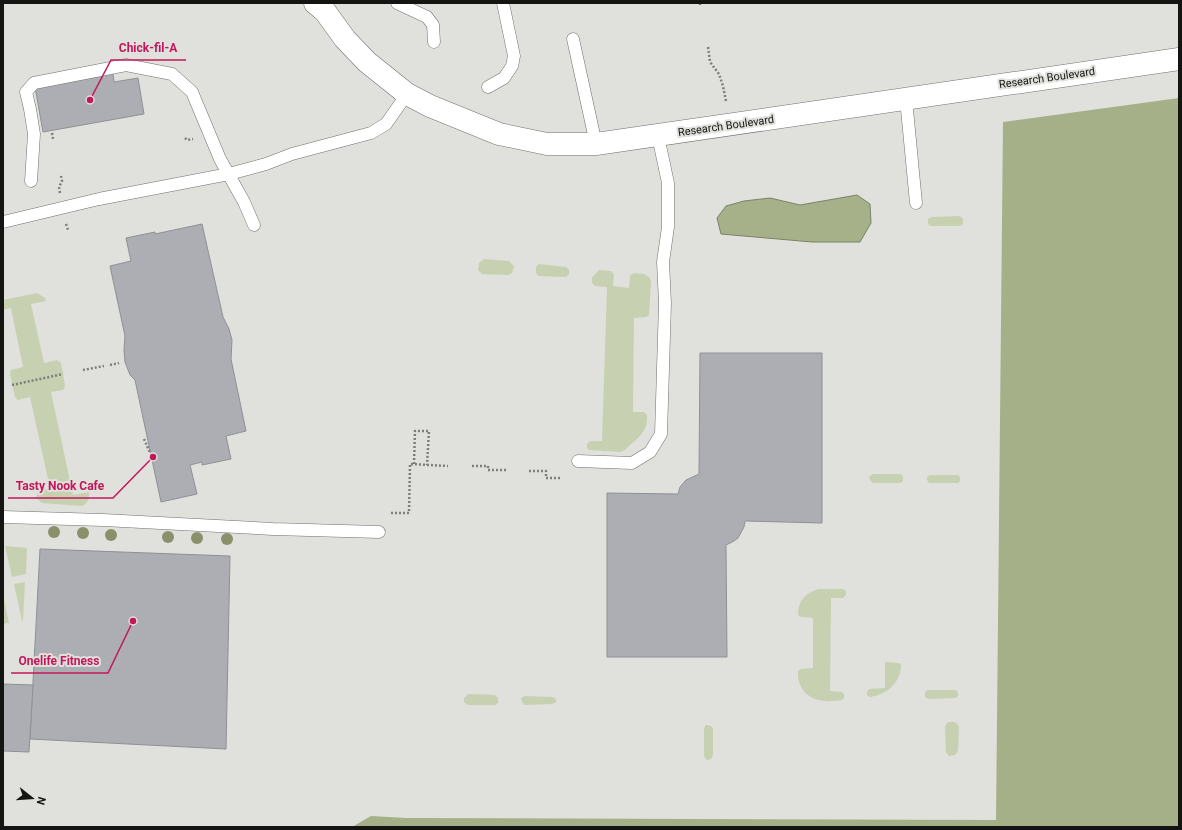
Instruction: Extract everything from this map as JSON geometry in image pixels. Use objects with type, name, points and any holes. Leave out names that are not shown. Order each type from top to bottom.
[{"type":"street","name":"Research Boulevard","points":[[319,5],[345,40],[367,62],[407,94],[430,106],[499,134],[547,144],[596,144],[658,136],[1179,58]]},
{"type":"lane","points":[[397,3],[427,17],[433,25],[434,42]]},
{"type":"lane","points":[[488,87],[504,78],[512,66],[514,56],[503,3]]},
{"type":"lane","points":[[573,39],[596,144]]},
{"type":"lane","points":[[31,181],[34,134],[26,92],[34,83],[126,65],[172,74],[192,92],[220,159],[244,202],[254,224]]},
{"type":"lane","points":[[3,222],[99,199],[229,174],[266,164],[292,154],[371,133],[386,124],[407,94]]},
{"type":"lane","points":[[906,99],[916,203]]},
{"type":"lane","points":[[578,461],[632,463],[650,452],[661,434],[665,303],[664,262],[668,226],[668,183],[658,136]]},
{"type":"lane","points":[[3,516],[273,529],[379,532]]},
{"type":"path","points":[[708,47],[710,62],[719,74],[726,101]]},
{"type":"path","points":[[52,133],[53,139]]},
{"type":"path","points":[[61,176],[62,182],[59,187],[62,200]]},
{"type":"path","points":[[110,365],[119,363]]},
{"type":"path","points":[[83,370],[104,366]]},
{"type":"path","points":[[12,386],[63,374]]},
{"type":"path","points":[[414,464],[415,431],[429,431],[427,465]]},
{"type":"path","points":[[144,439],[151,455]]},
{"type":"path","points":[[391,513],[408,514],[410,464],[448,466]]},
{"type":"path","points":[[472,466],[488,466],[488,470],[506,470]]},
{"type":"path","points":[[529,471],[546,471],[546,478],[562,478]]},
{"type":"shaded area","points":[[1179,98],[1179,827],[352,827],[371,816],[406,818],[996,820],[1003,122]]},
{"type":"shaded area","points":[[857,195],[870,204],[871,223],[860,242],[812,242],[721,234],[717,218],[726,206],[744,201],[770,198],[800,205]]},
{"type":"shaded area","points":[[960,216],[963,219],[963,224],[960,226],[931,226],[928,224],[928,219],[931,217]]},
{"type":"shaded area","points":[[484,259],[509,261],[514,266],[512,273],[508,275],[482,274],[478,270],[479,263]]},
{"type":"shaded area","points":[[539,264],[566,267],[569,270],[569,274],[566,277],[538,276],[536,273],[536,267]]},
{"type":"shaded area","points":[[599,270],[611,271],[614,274],[613,286],[629,288],[630,276],[634,273],[644,274],[650,278],[651,281],[649,315],[646,317],[634,318],[633,412],[644,412],[647,415],[647,421],[641,435],[621,452],[589,450],[587,448],[587,444],[590,441],[602,441],[607,287],[595,286],[592,283],[592,278]]},
{"type":"shaded area","points":[[37,293],[45,298],[46,301],[31,304],[44,363],[57,360],[61,363],[65,386],[63,390],[51,392],[73,495],[89,492],[87,502],[82,506],[42,503],[36,498],[38,492],[50,488],[30,397],[18,400],[15,397],[10,374],[11,370],[23,367],[11,308],[3,310],[3,300]]},
{"type":"shaded area","points":[[873,474],[900,474],[903,476],[903,481],[900,483],[873,483],[869,477]]},
{"type":"shaded area","points":[[930,475],[958,475],[960,477],[960,481],[958,483],[929,483],[927,477]]},
{"type":"shaded area","points":[[5,546],[27,548],[26,574],[12,577]]},
{"type":"shaded area","points":[[25,582],[23,620],[22,621],[14,584]]},
{"type":"shaded area","points":[[818,589],[843,589],[846,591],[846,595],[843,598],[831,598],[830,691],[842,692],[844,694],[844,698],[842,700],[822,701],[809,696],[802,689],[799,681],[798,671],[801,669],[813,668],[813,618],[801,617],[798,615],[799,605],[806,595]]},
{"type":"shaded area","points":[[3,595],[9,623],[3,624]]},
{"type":"shaded area","points":[[885,662],[899,663],[901,665],[898,677],[892,687],[887,691],[870,697],[867,695],[869,689],[885,688]]},
{"type":"shaded area","points":[[928,690],[956,690],[958,696],[955,698],[929,699],[925,697],[925,692]]},
{"type":"shaded area","points":[[468,694],[495,695],[498,698],[498,703],[495,705],[468,705],[464,702],[464,698]]},
{"type":"shaded area","points":[[525,696],[552,697],[556,699],[556,702],[552,704],[525,705],[521,698]]},
{"type":"shaded area","points":[[948,722],[955,722],[959,726],[958,751],[955,755],[949,756],[946,752],[945,726]]},
{"type":"shaded area","points":[[706,725],[713,728],[713,755],[711,759],[707,760],[704,756],[704,728]]},
{"type":"building","points":[[113,73],[114,82],[138,78],[144,114],[43,132],[35,87]]},
{"type":"building","points":[[202,224],[223,317],[229,329],[232,340],[231,359],[246,431],[226,436],[231,459],[202,465],[202,462],[190,465],[197,494],[161,502],[135,380],[130,375],[125,362],[125,336],[110,266],[131,261],[126,238],[155,232],[155,234]]},
{"type":"building","points":[[700,353],[822,353],[822,523],[745,521],[744,527],[738,538],[726,545],[727,657],[607,657],[607,493],[678,494],[680,487],[686,480],[699,474]]},
{"type":"building","points":[[40,549],[230,556],[226,749],[30,739]]},
{"type":"building","points":[[3,684],[33,685],[29,752],[3,751]]},
{"type":"place","name":"Chick-fil-A","points":[[90,100]]},
{"type":"place","name":"Tasty Nook Cafe","points":[[153,457]]},
{"type":"place","name":"Onelife Fitness","points":[[133,621]]}]
